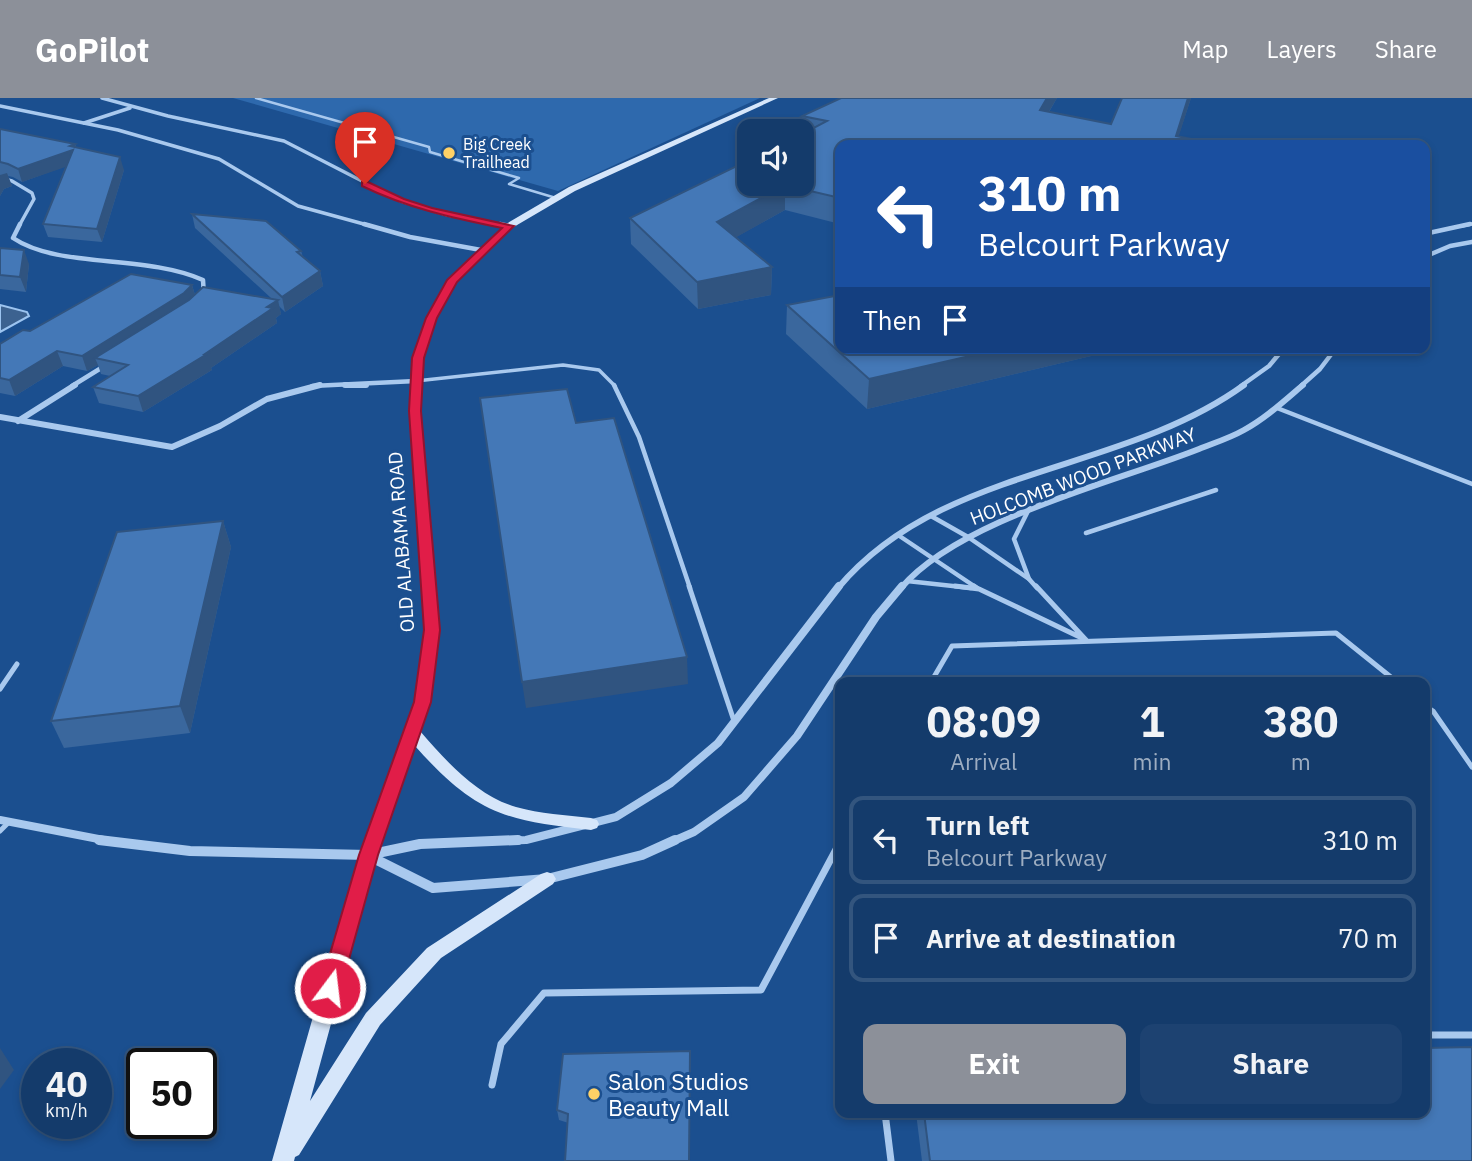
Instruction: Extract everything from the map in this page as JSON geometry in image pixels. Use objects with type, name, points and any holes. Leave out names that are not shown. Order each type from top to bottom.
[{"type":"main road","name":"OLD ALABAMA ROAD","points":[[284,1161],[368,855],[423,702],[432,630],[415,411],[418,358],[432,318],[453,280],[481,250],[509,226],[556,198],[775,98]]},
{"type":"main road","points":[[412,732],[456,778],[494,805],[535,817],[591,824]]},
{"type":"main road","points":[[284,1161],[373,1019],[434,953],[547,879]]},
{"type":"street","points":[[102,98],[131,107],[285,141],[401,201],[439,212],[509,226]]},
{"type":"street","points":[[0,106],[84,123],[219,159],[298,205],[410,237],[481,250]]},
{"type":"street","points":[[84,123],[131,107]]},
{"type":"street","points":[[0,178],[12,181],[33,193],[34,200],[13,238],[18,244],[51,253],[129,260],[184,271],[204,280],[204,298],[197,305]]},
{"type":"street","points":[[1430,233],[1472,224]]},
{"type":"street","points":[[1430,255],[1472,242]]},
{"type":"street","name":"HOLCOMB WOOD PARKWAY","points":[[4,821],[96,840],[190,851],[368,855],[420,844],[526,841],[616,817],[671,783],[718,743],[839,585],[898,535],[978,493],[1164,428],[1224,399],[1269,366],[1279,354]]},
{"type":"street","name":"HOLCOMB WOOD PARKWAY","points":[[836,677],[876,617],[907,581],[968,537],[1028,510],[1153,467],[1242,431],[1278,408],[1320,369],[1331,354]]},
{"type":"street","points":[[18,421],[110,362]]},
{"type":"street","points":[[0,417],[172,447],[220,426],[267,399],[294,390],[323,384],[360,385],[416,381]]},
{"type":"street","name":"HOLCOMB WOOD PARKWAY","points":[[368,855],[433,888],[547,879],[642,855],[694,832],[744,797],[797,736],[835,679]]},
{"type":"lane","points":[[256,98],[429,147],[430,152],[519,178],[509,184],[556,198]]},
{"type":"lane","points":[[416,381],[563,365],[587,366],[607,376],[639,437],[734,722]]},
{"type":"lane","points":[[1278,408],[1472,484]]},
{"type":"lane","points":[[1086,533],[1216,490]]},
{"type":"lane","points":[[1028,510],[1014,539],[1029,579]]},
{"type":"lane","points":[[931,516],[968,537],[1029,579],[1086,640]]},
{"type":"lane","points":[[898,535],[937,558],[979,589],[1086,640]]},
{"type":"lane","points":[[907,581],[979,589]]},
{"type":"lane","points":[[934,677],[952,646],[1336,633],[1391,677]]},
{"type":"lane","points":[[0,688],[17,664]]},
{"type":"lane","points":[[1430,709],[1472,767]]},
{"type":"lane","points":[[0,831],[4,821]]},
{"type":"lane","points":[[492,1085],[501,1044],[544,993],[761,990],[835,851]]},
{"type":"lane","points":[[1430,1035],[1472,1035]]},
{"type":"lane","points":[[886,1118],[891,1161]]},
{"type":"shaded area","points":[[233,98],[760,98],[558,191]]},
{"type":"shaded area","points":[[0,305],[27,312],[29,316],[0,332]]},
{"type":"building","points":[[841,98],[1047,98],[1040,110],[1111,124],[1122,98],[1188,98],[1176,136],[1196,140],[835,140],[835,197],[814,192],[814,128],[827,121],[802,116]]},
{"type":"building","points":[[0,129],[75,144],[70,146],[120,157],[97,229],[43,224],[73,150],[18,169],[0,162]]},
{"type":"building","points":[[737,166],[737,196],[765,196],[717,222],[772,267],[697,282],[630,218]]},
{"type":"building","points":[[192,214],[266,221],[320,271],[282,297]]},
{"type":"building","points":[[0,248],[24,250],[20,277],[0,275]]},
{"type":"building","points":[[131,274],[192,285],[184,293],[82,356],[57,351],[9,380],[0,378],[0,344],[23,330],[30,331]]},
{"type":"building","points":[[203,287],[278,300],[267,307],[273,308],[207,354],[138,396],[93,387],[128,365],[95,358],[189,300]]},
{"type":"building","points":[[835,296],[835,348],[787,305]]},
{"type":"building","points":[[841,354],[979,354],[869,379]]},
{"type":"building","points":[[567,389],[576,423],[614,418],[687,657],[522,682],[480,398]]},
{"type":"building","points":[[223,521],[180,706],[51,721],[117,532]]},
{"type":"building","points":[[1472,1047],[1472,1161],[930,1161],[925,1118],[1430,1118],[1430,1048]]},
{"type":"building","points":[[690,1051],[689,1161],[565,1161],[568,1114],[557,1110],[563,1054]]},
{"type":"place","name":"Big Creek Trailhead","points":[[449,153]]},
{"type":"place","name":"Salon Studios Beauty Mall","points":[[594,1094]]},
{"type":"route","points":[[330,988],[368,855],[423,702],[432,630],[415,411],[418,358],[432,318],[453,280],[481,250],[509,226],[430,210],[401,201],[365,184]]}]
